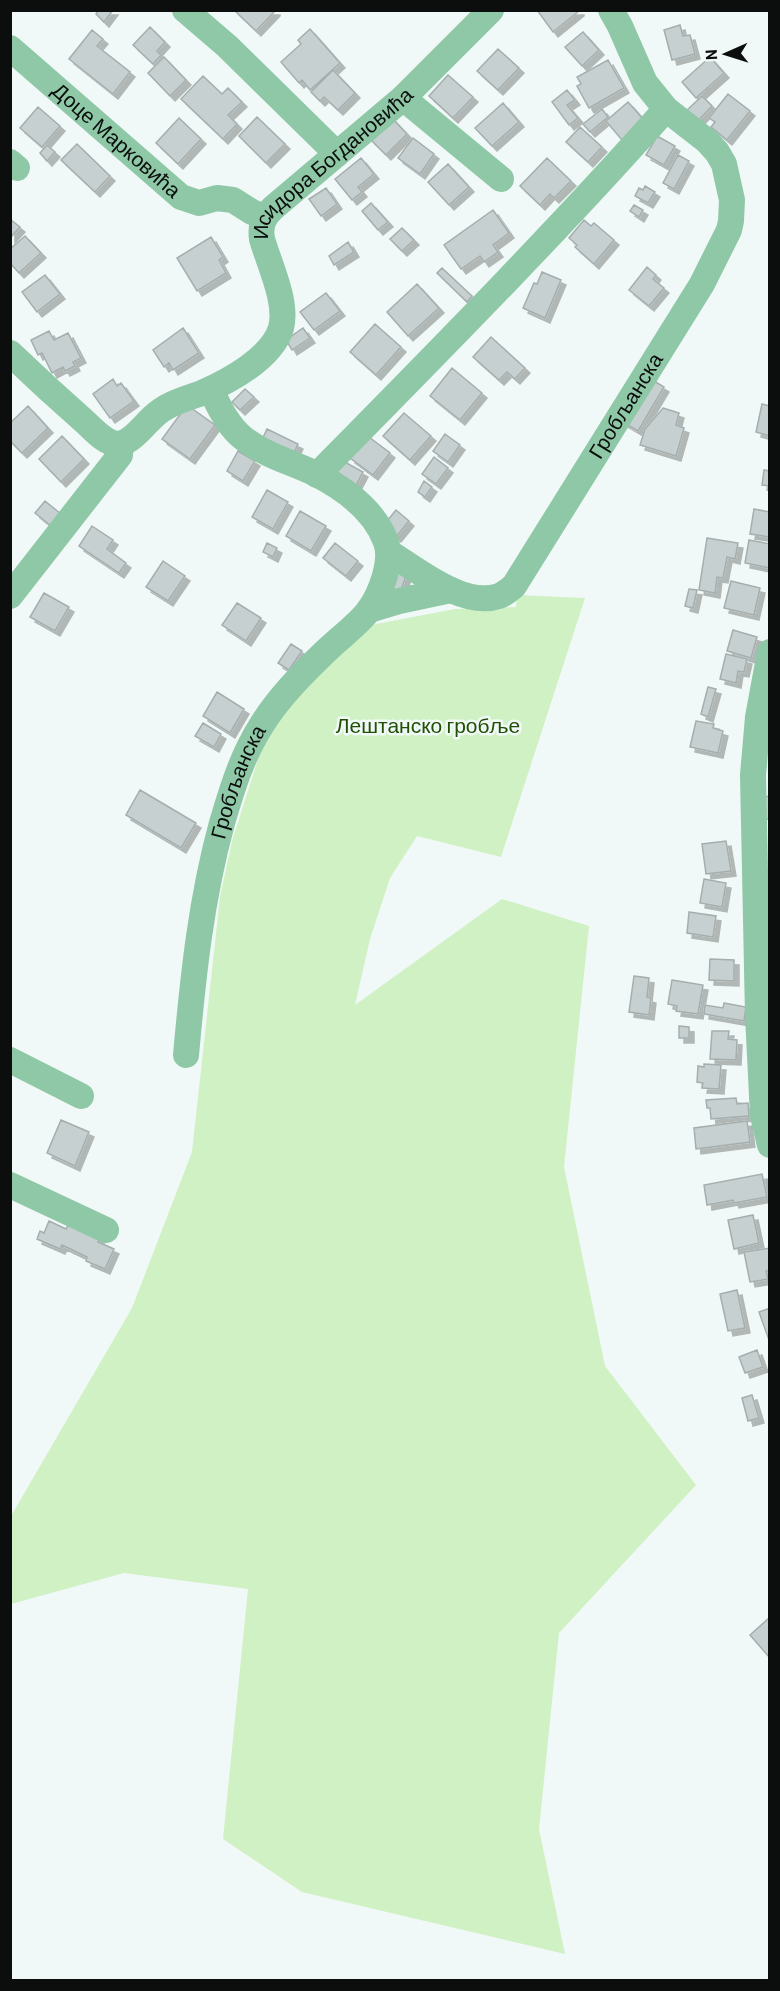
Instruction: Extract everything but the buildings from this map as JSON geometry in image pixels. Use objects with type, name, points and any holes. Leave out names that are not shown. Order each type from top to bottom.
[{"type":"street","points":[[185,10],[227,46],[337,154]]},
{"type":"street","name":"Исидора Богдановића","points":[[10,597],[120,455],[121,444],[166,407],[211,389],[242,372],[262,356],[276,338],[283,316],[260,231],[264,217],[403,98],[491,10]]},
{"type":"street","name":"Гробљанска","points":[[186,1056],[194,968],[210,866],[235,777],[261,726],[302,674],[369,610],[381,584],[390,553],[451,590],[473,598],[502,596],[514,585],[702,284],[729,230],[732,200],[724,164],[707,141],[666,109],[645,83],[611,10]]},
{"type":"street","name":"Доце Марковића","points":[[13,57],[181,197],[199,202],[217,198],[233,200],[264,217]]},
{"type":"street","points":[[403,98],[501,179]]},
{"type":"street","points":[[316,475],[463,327],[609,173],[666,109]]},
{"type":"street","points":[[10,352],[100,435],[111,443],[121,444]]},
{"type":"street","points":[[211,389],[223,412],[242,437],[285,462],[316,475],[362,506],[379,527],[390,553]]},
{"type":"street","points":[[369,610],[451,590]]},
{"type":"street","points":[[770,652],[758,717],[753,775],[758,1027],[763,1116],[770,1145]]},
{"type":"street","points":[[10,1060],[81,1096]]},
{"type":"street","points":[[10,1185],[106,1230]]},
{"type":"green space","name":"Лештанско гробље","points":[[517,595],[585,598],[501,857],[417,836],[390,878],[370,939],[355,1005],[502,899],[589,926],[564,1167],[605,1366],[696,1485],[559,1633],[539,1829],[565,1954],[302,1892],[223,1839],[248,1589],[124,1573],[11,1604],[11,1516],[132,1308],[192,1152],[220,897],[232,841],[266,734],[283,705],[371,625],[455,609],[516,607]]}]
